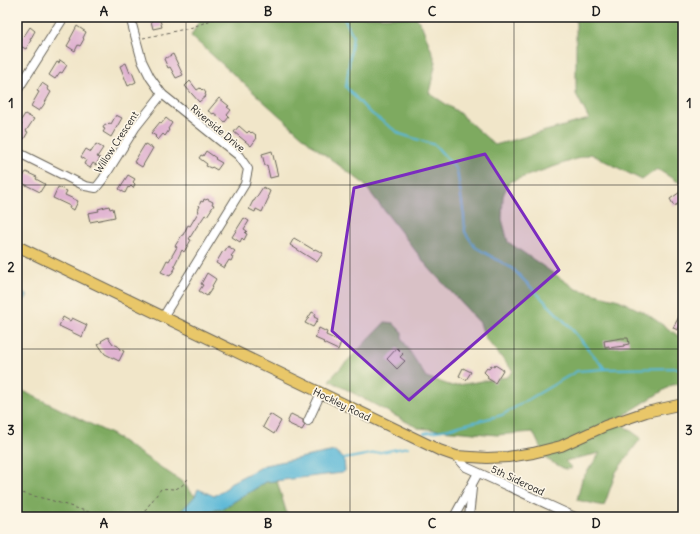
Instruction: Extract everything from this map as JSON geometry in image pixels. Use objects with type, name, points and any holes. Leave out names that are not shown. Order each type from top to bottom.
[{"type":"main road","name":"Hockley Road","points":[[17,246],[439,450],[456,456],[486,458],[508,457],[533,453],[561,446],[605,426],[646,412],[683,404]]},
{"type":"street","points":[[17,91],[64,17]]},
{"type":"street","name":"Riverside Drive","points":[[130,17],[142,61],[150,77],[162,94],[239,156],[248,169],[245,184],[163,317]]},
{"type":"street","name":"Willow Crescent","points":[[17,152],[85,186],[96,188],[135,128],[162,94]]},
{"type":"street","points":[[308,421],[321,393]]},
{"type":"street","name":"5th Sideroad","points":[[456,456],[466,467],[575,517]]},
{"type":"street","points":[[454,517],[478,473]]},
{"type":"street","points":[[469,517],[472,483]]},
{"type":"path","points":[[136,40],[190,28],[214,17]]},
{"type":"path","points":[[135,517],[143,513],[161,489],[176,489],[182,486],[190,477]]},
{"type":"path","points":[[17,492],[50,500],[105,517]]},
{"type":"highlighted area","points":[[485,154],[559,270],[409,400],[332,331],[354,188]]},
{"type":"green space","points":[[201,17],[416,17],[422,26],[436,62],[429,93],[458,112],[495,145],[589,119],[576,94],[576,17],[683,17],[683,185],[657,169],[642,180],[591,154],[509,182],[503,196],[502,219],[508,242],[576,289],[619,300],[647,314],[680,337],[683,336],[683,384],[672,385],[626,414],[622,422],[624,426],[641,438],[616,472],[604,506],[577,500],[582,479],[600,453],[565,461],[572,468],[565,469],[546,459],[533,432],[497,435],[418,428],[329,380],[385,322],[393,323],[402,332],[402,339],[426,377],[452,386],[507,377],[513,371],[485,338],[480,323],[428,267],[363,183],[313,146],[191,36]]},
{"type":"green space","points":[[17,388],[113,435],[181,481],[195,496],[176,517],[17,517]]},
{"type":"green space","points":[[277,481],[287,517],[191,517],[199,512],[222,509],[266,482]]},
{"type":"water","points":[[17,289],[28,296],[17,309]]},
{"type":"water","points":[[335,451],[344,459],[345,471],[342,473],[266,482],[222,509],[199,512],[191,517],[176,517],[195,496],[198,489],[214,496],[228,487],[230,483],[265,465]]},
{"type":"building","points":[[150,17],[159,17],[162,27],[153,29]]},
{"type":"building","points":[[77,26],[86,32],[80,46],[78,45],[75,51],[67,46]]},
{"type":"building","points":[[30,27],[35,31],[26,49],[18,45]]},
{"type":"building","points":[[173,54],[183,75],[176,78],[170,67],[168,68],[164,59]]},
{"type":"building","points":[[60,60],[67,65],[62,73],[60,72],[55,79],[49,75],[57,62],[59,63]]},
{"type":"building","points":[[126,63],[136,82],[128,86],[120,66]]},
{"type":"building","points":[[190,81],[197,90],[200,88],[202,90],[203,89],[206,93],[206,96],[199,102],[185,86]]},
{"type":"building","points":[[42,83],[48,87],[47,89],[51,92],[39,111],[31,106]]},
{"type":"building","points":[[219,98],[229,106],[227,107],[231,110],[227,115],[229,117],[225,122],[214,113],[213,114],[208,111]]},
{"type":"building","points":[[25,114],[34,119],[26,131],[28,132],[24,139],[17,134],[17,132],[22,124],[19,123]]},
{"type":"building","points":[[116,115],[122,118],[111,137],[103,132],[105,129],[103,128],[105,124],[111,124]]},
{"type":"building","points":[[166,118],[172,123],[165,136],[163,134],[158,140],[155,137],[156,136],[151,133],[160,122],[161,124]]},
{"type":"building","points":[[239,126],[247,133],[249,131],[256,135],[255,136],[257,138],[251,146],[234,132]]},
{"type":"building","points":[[96,144],[103,148],[97,157],[100,158],[96,165],[93,163],[90,168],[84,164],[86,160],[81,157],[86,149],[91,152]]},
{"type":"building","points":[[145,144],[153,148],[142,167],[134,162]]},
{"type":"building","points":[[206,151],[222,163],[217,170],[206,166],[207,164],[199,158],[201,155],[203,156]]},
{"type":"building","points":[[272,151],[278,176],[270,178],[267,165],[265,166],[262,154]]},
{"type":"building","points":[[26,172],[37,177],[36,179],[45,184],[40,192],[20,182]]},
{"type":"building","points":[[128,175],[135,179],[133,182],[135,184],[133,188],[131,186],[129,188],[128,187],[125,193],[119,189]]},
{"type":"building","points":[[58,187],[67,191],[65,195],[78,201],[74,210],[69,208],[70,206],[53,198]]},
{"type":"building","points":[[263,187],[270,191],[269,197],[262,212],[256,209],[255,212],[249,209]]},
{"type":"building","points":[[683,190],[683,201],[674,206],[670,199]]},
{"type":"building","points":[[204,199],[213,202],[212,204],[214,205],[207,216],[205,215],[199,223],[189,239],[191,240],[184,252],[182,250],[174,266],[176,267],[170,276],[161,272],[167,260],[169,261],[177,247],[175,246],[188,225],[190,226],[199,211],[201,201],[203,202]]},
{"type":"building","points":[[109,206],[110,209],[113,208],[115,217],[90,222],[88,213],[99,211],[98,209]]},
{"type":"building","points":[[244,218],[249,221],[244,229],[247,231],[245,233],[247,234],[244,240],[242,238],[240,242],[232,237]]},
{"type":"building","points":[[294,238],[314,250],[315,249],[323,253],[317,262],[290,245]]},
{"type":"building","points":[[228,246],[235,251],[231,256],[233,257],[231,261],[229,260],[224,268],[216,263],[223,251],[224,252]]},
{"type":"building","points":[[207,273],[216,279],[207,296],[199,291],[203,285],[201,284]]},
{"type":"building","points":[[683,309],[683,324],[681,323],[678,330],[673,328]]},
{"type":"building","points":[[312,312],[316,314],[314,317],[318,319],[313,327],[305,323]]},
{"type":"building","points":[[63,317],[70,321],[72,318],[87,325],[82,337],[59,326]]},
{"type":"building","points":[[319,328],[327,332],[326,335],[341,342],[338,350],[315,338]]},
{"type":"building","points":[[108,337],[113,344],[118,346],[120,350],[124,351],[119,361],[105,354],[98,344]]},
{"type":"building","points":[[628,338],[629,344],[609,348],[609,346],[605,347],[604,341]]},
{"type":"building","points":[[397,348],[403,354],[400,357],[405,361],[397,369],[387,359]]},
{"type":"building","points":[[491,365],[494,367],[495,365],[503,370],[495,383],[487,378],[488,376],[484,372],[487,368],[489,369]]},
{"type":"building","points":[[463,368],[471,372],[466,380],[459,376]]},
{"type":"building","points":[[270,414],[281,421],[274,434],[263,427]]},
{"type":"building","points":[[291,414],[303,420],[303,424],[305,425],[302,430],[287,423]]},
{"type":"waterway","points":[[343,17],[353,35],[346,87],[368,111],[400,134],[435,145],[457,170],[465,232],[475,247],[513,269],[570,327],[605,369]]},
{"type":"waterway","points":[[424,433],[443,430],[502,415],[577,371],[605,369],[683,368]]},
{"type":"waterway","points":[[344,459],[408,447]]}]
